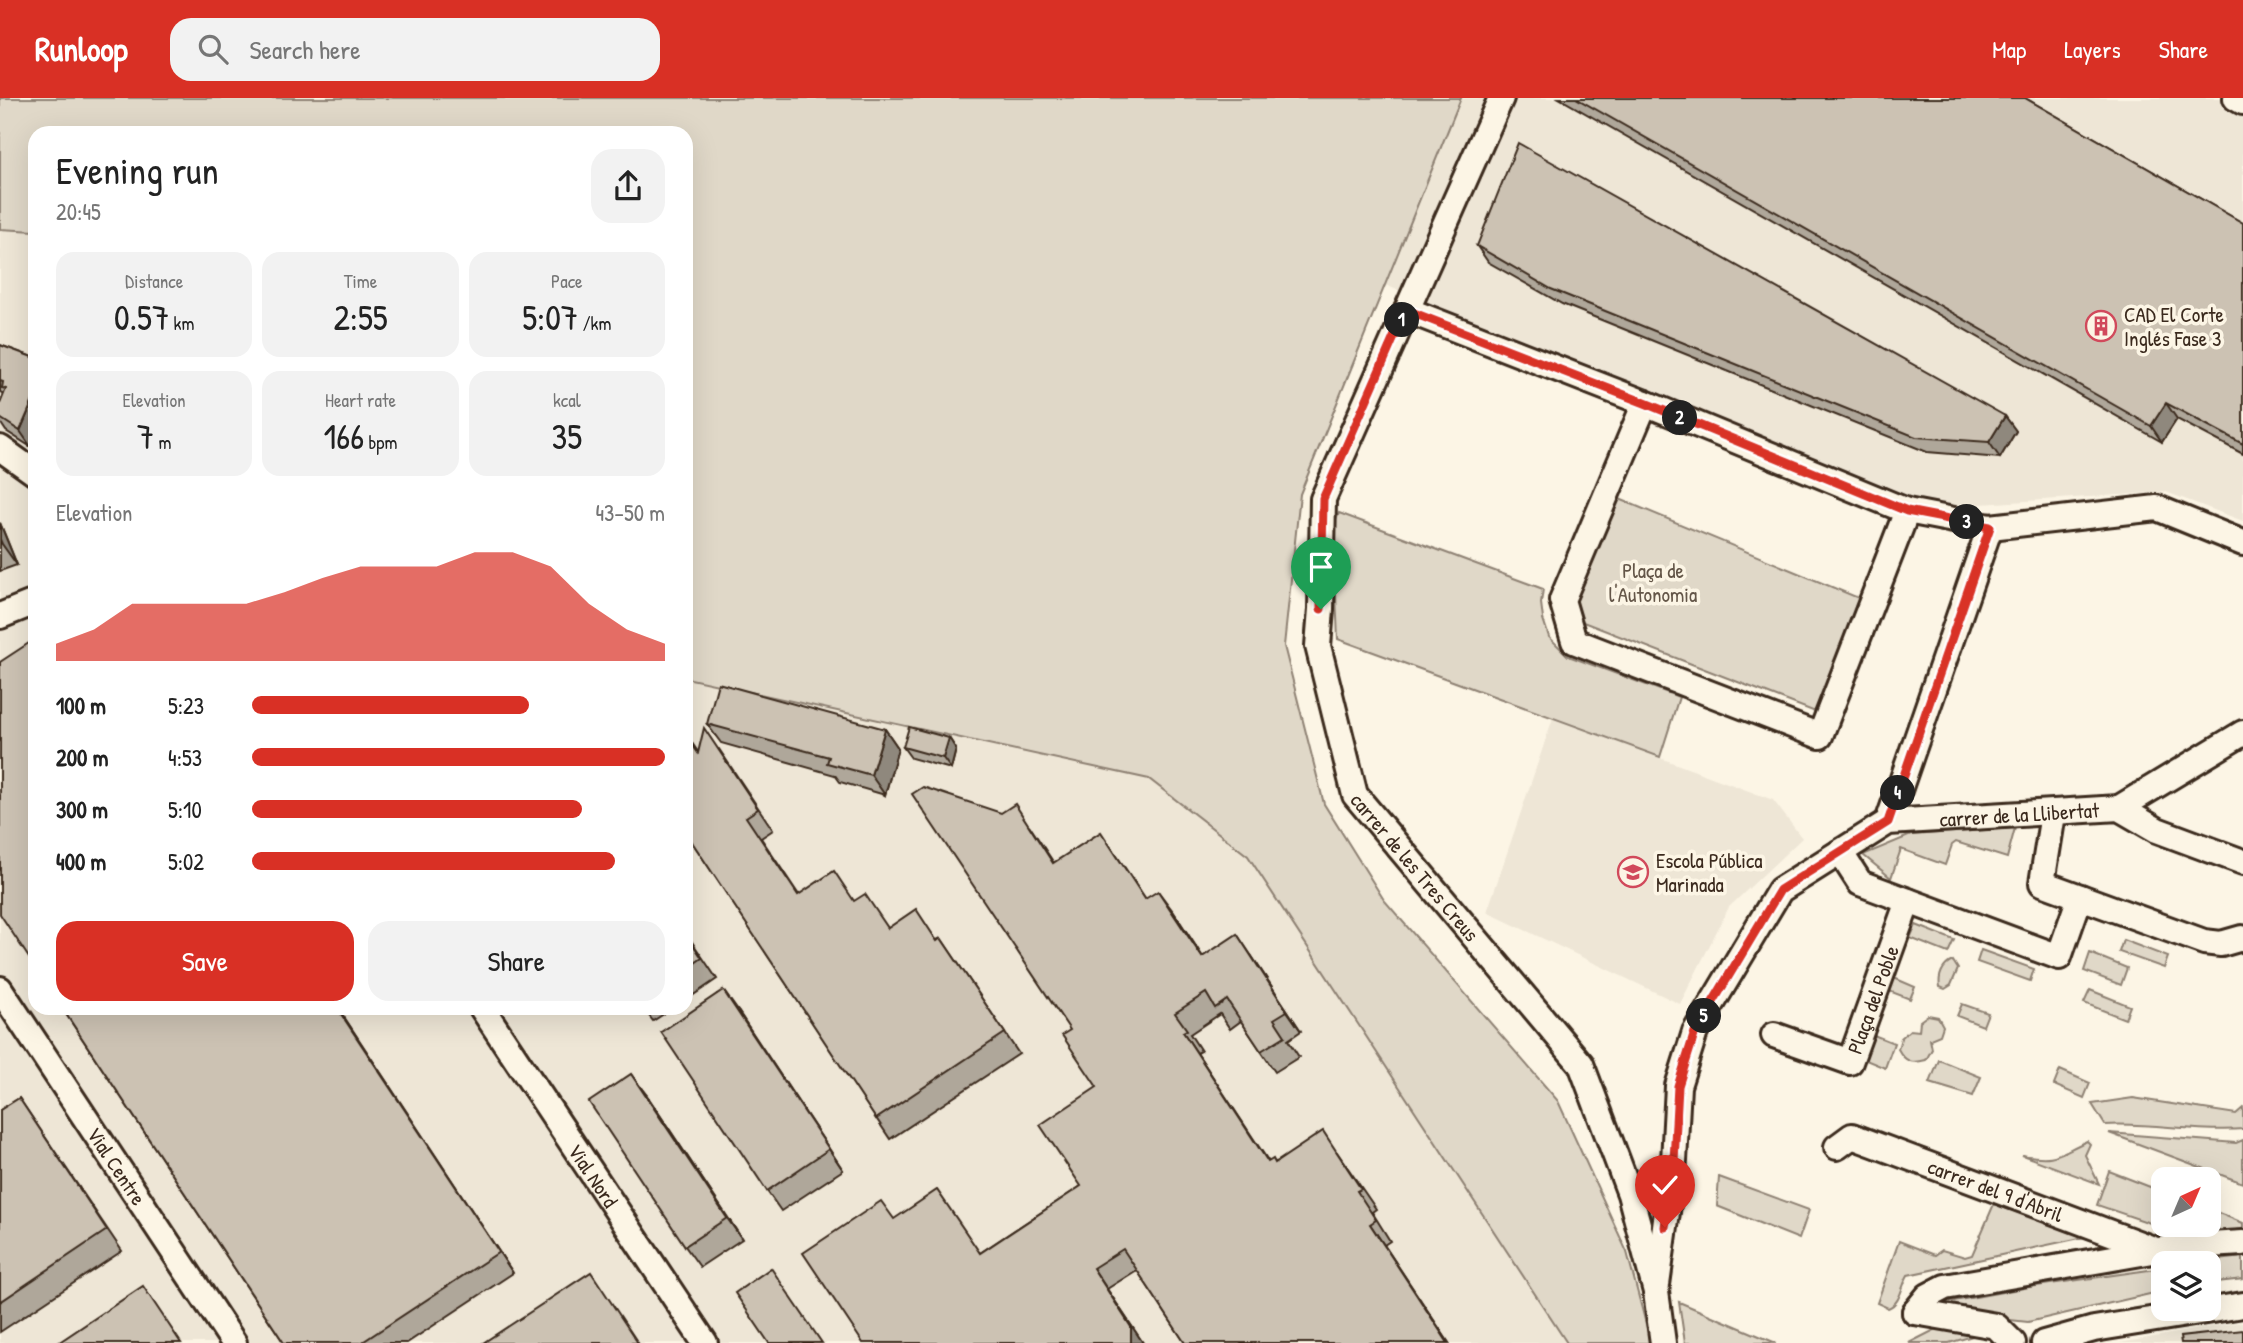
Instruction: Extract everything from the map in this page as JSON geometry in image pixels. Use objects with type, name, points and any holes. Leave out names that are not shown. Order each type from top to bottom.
[{"type":"street","name":"carrer de les Tres Creus","points":[[1501,98],[1323,499],[1318,646],[1355,795],[1581,1064],[1630,1194],[1656,1292]]},
{"type":"street","points":[[2236,98],[2243,102]]},
{"type":"street","points":[[1406,310],[1645,403],[1907,511],[1990,527],[2157,508],[2243,543]]},
{"type":"street","points":[[1645,403],[1562,600],[1574,641],[1820,736],[1907,511]]},
{"type":"street","points":[[0,448],[28,468]]},
{"type":"street","points":[[1888,822],[1990,527]]},
{"type":"street","points":[[0,615],[28,605]]},
{"type":"street","points":[[2119,808],[2243,733]]},
{"type":"street","name":"carrer de la Llibertat","points":[[1663,1343],[1656,1292],[1674,1161],[1678,1086],[1695,1032],[1780,890],[1888,822],[2119,808],[2157,830],[2243,862]]},
{"type":"street","points":[[2053,814],[2042,883],[2204,943],[2221,944],[2242,937]]},
{"type":"street","points":[[1840,852],[1860,883],[2059,957],[2080,897]]},
{"type":"street","name":"Plaça del Poble","points":[[1774,1035],[1850,1062],[1908,901]]},
{"type":"street","name":"Vial Centre","points":[[0,989],[233,1343]]},
{"type":"street","name":"Vial Nord","points":[[487,1015],[705,1343]]},
{"type":"street","name":"carrer del 9 d'Abril","points":[[1837,1147],[1852,1136],[2156,1250]]},
{"type":"street","name":"carrer del 9 d'Abril","points":[[2013,1343],[1996,1326],[1914,1312],[1928,1296],[1945,1287],[2156,1250],[2243,1242]]},
{"type":"street","points":[[2044,1343],[2094,1329],[2243,1305]]},
{"type":"shaded area","points":[[1461,98],[2243,98],[2243,521],[2166,492],[1934,507],[1385,285]]},
{"type":"shaded area","points":[[0,229],[28,231],[28,1015],[693,1015],[693,680],[1149,779],[1248,856],[1567,1343],[0,1343]]},
{"type":"shaded area","name":"Escola Pública Marinada","points":[[1553,718],[1773,800],[1802,838],[1729,907],[1680,1004],[1487,912]]},
{"type":"shaded area","points":[[2243,1322],[2243,1343],[2120,1343],[2233,1323]]},
{"type":"green space","points":[[0,98],[1461,98],[1300,494],[1284,646],[1324,804],[1384,900],[1558,1101],[1627,1252],[1651,1343],[1567,1343],[1248,856],[1149,779],[693,680],[693,126],[28,126],[28,231],[0,229]]},
{"type":"green space","name":"Plaça de l'Autonomia","points":[[1617,498],[1861,599],[1818,713],[1583,622],[1574,604]]},
{"type":"green space","points":[[1339,513],[1543,589],[1543,619],[1549,637],[1568,656],[1679,697],[1660,757],[1338,639],[1333,527]]},
{"type":"green space","points":[[2015,828],[2007,858],[1956,842],[1952,845],[1945,865],[1901,849],[1891,878],[1863,855],[1911,835]]},
{"type":"green space","points":[[1916,925],[1954,940],[1948,953],[1910,938]]},
{"type":"green space","points":[[2123,940],[2168,957],[2164,968],[2119,952]]},
{"type":"green space","points":[[1981,950],[2034,969],[2030,981],[1977,962]]},
{"type":"green space","points":[[2090,953],[2127,968],[2121,985],[2084,971]]},
{"type":"green space","points":[[1953,961],[1958,969],[1951,985],[1945,989],[1940,987],[1940,975],[1946,965]]},
{"type":"green space","points":[[1894,978],[1915,987],[1910,999],[1889,991]]},
{"type":"green space","points":[[2090,990],[2130,1006],[2125,1019],[2084,1003]]},
{"type":"green space","points":[[1962,1004],[1988,1013],[1983,1026],[1957,1016]]},
{"type":"green space","points":[[1928,1015],[1938,1017],[1943,1026],[1940,1035],[1930,1039],[1932,1049],[1926,1060],[1909,1061],[1898,1049],[1901,1038],[1910,1030],[1919,1031],[1920,1021]]},
{"type":"green space","points":[[1871,1034],[1894,1043],[1885,1068],[1861,1058]]},
{"type":"green space","points":[[1939,1060],[1981,1077],[1973,1096],[1930,1083]]},
{"type":"green space","points":[[2060,1070],[2090,1083],[2084,1098],[2054,1085]]},
{"type":"green space","points":[[2133,1098],[2236,1114],[2243,1108],[2243,1129],[2105,1125],[2092,1104]]},
{"type":"green space","points":[[2109,1133],[2236,1143],[2243,1140],[2243,1183],[2221,1175],[2221,1167],[2200,1167]]},
{"type":"green space","points":[[2087,1141],[2090,1144],[2085,1155],[2099,1184],[2022,1155],[2050,1157]]},
{"type":"green space","points":[[2109,1171],[2151,1187],[2151,1223],[2097,1205]]},
{"type":"green space","points":[[1719,1177],[1809,1210],[1799,1239],[1717,1206]]},
{"type":"green space","points":[[1994,1204],[2077,1234],[2094,1235],[1908,1275],[1898,1299],[1892,1306],[1888,1308],[1877,1303],[1899,1241],[1935,1255],[1942,1250],[1965,1257],[1972,1255]]},
{"type":"green space","points":[[2221,1214],[2243,1223],[2243,1233],[2221,1235]]},
{"type":"green space","points":[[2243,1257],[2243,1279],[2221,1282],[2221,1260]]},
{"type":"green space","points":[[2151,1270],[2151,1294],[2028,1322],[1946,1313],[1938,1304],[2029,1287]]},
{"type":"green space","points":[[1679,1302],[1776,1343],[1685,1343]]},
{"type":"green space","points":[[1950,1322],[1983,1333],[1949,1343],[1909,1343]]},
{"type":"building","name":"CAD El Corte Inglés Fase 3","points":[[1576,98],[2025,98],[2243,223],[2243,444],[2166,403],[2151,426]]},
{"type":"building","points":[[1518,143],[2005,416],[1989,442],[1916,437],[1551,289],[1477,246]]},
{"type":"building","points":[[0,345],[28,355],[28,412],[20,431],[0,418],[0,404],[6,389],[2,388],[3,382],[0,381]]},
{"type":"building","points":[[28,644],[28,956],[0,914],[0,662]]},
{"type":"building","points":[[718,683],[885,729],[871,775],[827,763],[829,757],[707,724]]},
{"type":"building","points":[[909,727],[949,738],[943,758],[903,747]]},
{"type":"building","points":[[704,728],[758,809],[746,817],[798,895],[834,871],[854,901],[865,894],[888,928],[916,909],[937,941],[941,938],[1005,1033],[876,1119],[693,844],[693,746],[698,753]]},
{"type":"building","points":[[923,787],[1001,813],[1015,804],[1053,863],[1101,832],[1145,899],[1158,891],[1202,957],[1237,934],[1287,1011],[1274,1019],[1285,1036],[1261,1051],[1227,1000],[1215,1008],[1206,993],[1175,1013],[1187,1030],[1183,1032],[1268,1162],[1273,1159],[1275,1163],[1323,1131],[1361,1189],[1357,1191],[1376,1220],[1370,1224],[1448,1343],[1185,1343],[1123,1249],[1093,1268],[1131,1327],[1131,1343],[863,1343],[803,1253],[881,1201],[894,1219],[937,1190],[980,1253],[1081,1186],[1040,1125],[1097,1087],[1062,1035],[1070,1030],[912,794]]},
{"type":"building","points":[[693,944],[702,958],[693,964]]},
{"type":"building","points":[[723,990],[829,1149],[767,1191],[661,1032],[686,1015],[693,1015],[693,1010]]},
{"type":"building","points":[[67,1015],[342,1015],[499,1252],[361,1343],[284,1343]]},
{"type":"building","points":[[631,1074],[727,1218],[685,1246],[589,1102]]},
{"type":"building","points":[[19,1098],[107,1230],[0,1302],[0,1110]]},
{"type":"building","points":[[771,1268],[822,1343],[769,1343],[735,1293]]},
{"type":"building","points":[[591,1272],[638,1343],[483,1343]]},
{"type":"building","points":[[143,1286],[181,1343],[58,1343]]},
{"type":"building","points":[[2243,1330],[2243,1343],[2181,1343],[2180,1337]]},
{"type":"place","name":"CAD El Corte Inglés Fase 3","points":[[2101,326]]},
{"type":"place","name":"Escola Pública Marinada","points":[[1633,872]]},
{"type":"route","points":[[1321,609],[1323,499],[1406,310],[1645,403],[1907,511],[1990,527],[1888,822],[1780,890],[1695,1032],[1678,1086],[1674,1161],[1665,1227]]}]
